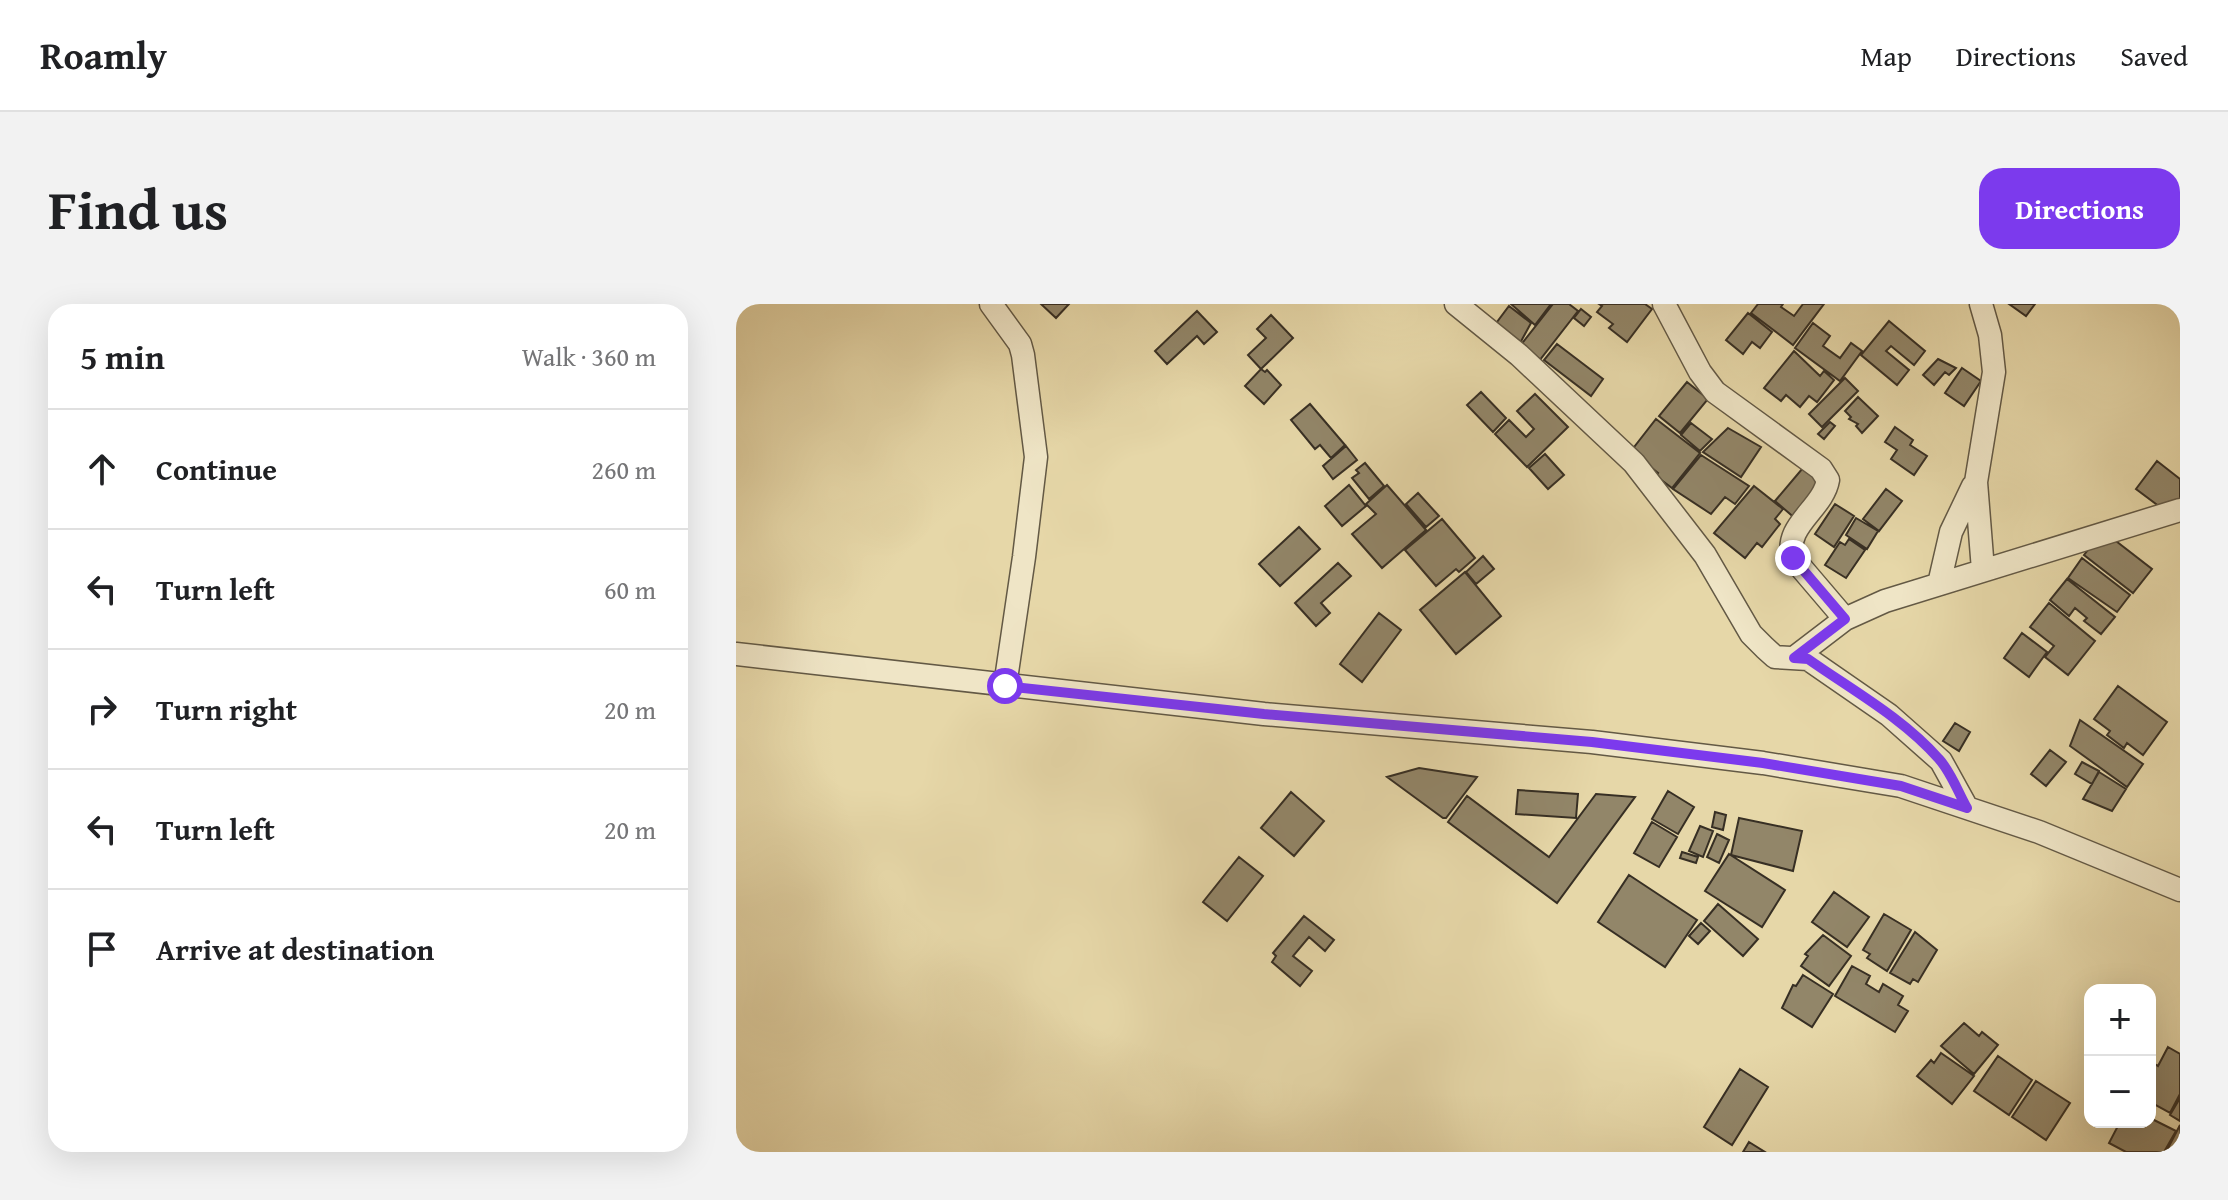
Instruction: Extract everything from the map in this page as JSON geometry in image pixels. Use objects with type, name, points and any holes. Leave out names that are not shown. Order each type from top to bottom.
[{"type":"street","points":[[991,304],[1020,344],[1036,457],[1005,686]]},
{"type":"street","points":[[1456,304],[1519,355],[1634,463],[1705,555],[1751,634],[1775,657],[1808,659],[1889,715],[1941,761],[1967,808]]},
{"type":"street","points":[[1664,304],[1700,372],[1715,392],[1821,469],[1828,480],[1827,489],[1796,530],[1789,546],[1793,558],[1845,619]]},
{"type":"street","points":[[1981,304],[1990,335],[1994,372],[1976,482],[1983,570]]},
{"type":"street","points":[[1939,584],[1951,532],[1976,482]]},
{"type":"street","points":[[1794,658],[1845,619],[1885,601],[2180,510]]},
{"type":"street","points":[[736,654],[1264,714],[1592,742],[1747,761],[1901,786],[2039,832],[2180,890]]},
{"type":"building","points":[[1041,304],[1069,304],[1056,318]]},
{"type":"building","points":[[1511,304],[1551,304],[1535,325]]},
{"type":"building","points":[[1553,304],[1569,304],[1578,311],[1539,361],[1520,346]]},
{"type":"building","points":[[1599,304],[1645,304],[1652,309],[1627,342],[1609,328],[1613,324],[1597,312],[1602,306]]},
{"type":"building","points":[[1758,304],[1783,304],[1781,307],[1794,316],[1803,304],[1824,304],[1793,345],[1751,313]]},
{"type":"building","points":[[2009,304],[2035,304],[2026,316]]},
{"type":"building","points":[[1509,306],[1531,323],[1519,345],[1494,326]]},
{"type":"building","points":[[1581,309],[1591,317],[1584,326],[1574,318]]},
{"type":"building","points":[[1197,311],[1217,332],[1204,344],[1197,336],[1167,364],[1155,351]]},
{"type":"building","points":[[1748,313],[1772,332],[1760,348],[1752,342],[1743,354],[1726,340]]},
{"type":"building","points":[[1271,315],[1293,338],[1261,369],[1248,355],[1266,338],[1257,329]]},
{"type":"building","points":[[1889,321],[1925,351],[1914,365],[1891,346],[1886,351],[1909,370],[1897,385],[1861,355]]},
{"type":"building","points":[[1813,323],[1830,336],[1823,346],[1840,358],[1851,343],[1862,351],[1840,381],[1795,348]]},
{"type":"building","points":[[1557,344],[1603,379],[1591,396],[1544,360]]},
{"type":"building","points":[[1794,351],[1820,376],[1824,371],[1834,380],[1817,402],[1809,396],[1800,407],[1786,395],[1781,401],[1764,388]]},
{"type":"building","points":[[1938,359],[1956,368],[1949,375],[1945,372],[1934,385],[1923,375]]},
{"type":"building","points":[[1962,368],[1981,381],[1964,406],[1945,393]]},
{"type":"building","points":[[1261,369],[1267,370],[1281,385],[1264,404],[1245,386]]},
{"type":"building","points":[[1845,378],[1858,391],[1822,427],[1809,414]]},
{"type":"building","points":[[1687,382],[1708,399],[1680,433],[1659,416]]},
{"type":"building","points":[[1481,392],[1506,418],[1493,432],[1467,405]]},
{"type":"building","points":[[1535,394],[1568,427],[1527,467],[1495,434],[1509,420],[1526,437],[1534,429],[1517,411]]},
{"type":"building","points":[[1858,397],[1878,416],[1862,433],[1845,411]]},
{"type":"building","points":[[1310,404],[1345,445],[1331,458],[1320,445],[1315,449],[1291,420]]},
{"type":"building","points":[[1656,419],[1700,453],[1672,488],[1631,451]]},
{"type":"building","points":[[1830,422],[1835,426],[1824,439],[1818,434]]},
{"type":"building","points":[[1691,423],[1712,439],[1700,451],[1681,435]]},
{"type":"building","points":[[1895,427],[1913,440],[1910,445],[1927,456],[1914,475],[1891,459],[1897,450],[1885,442]]},
{"type":"building","points":[[1728,428],[1761,447],[1741,477],[1703,452]]},
{"type":"building","points":[[1346,446],[1357,460],[1333,479],[1323,466]]},
{"type":"building","points":[[1545,454],[1564,475],[1548,489],[1529,468]]},
{"type":"building","points":[[1701,455],[1749,486],[1735,504],[1725,497],[1711,514],[1673,489]]},
{"type":"building","points":[[2157,461],[2180,479],[2180,505],[2168,513],[2136,489]]},
{"type":"building","points":[[1808,462],[1830,480],[1797,520],[1775,501]]},
{"type":"building","points":[[1365,463],[1384,486],[1369,499],[1352,478]]},
{"type":"building","points":[[1349,485],[1366,506],[1342,526],[1325,506]]},
{"type":"building","points":[[1387,485],[1426,530],[1382,568],[1352,534],[1376,514],[1366,504]]},
{"type":"building","points":[[1754,486],[1783,509],[1775,519],[1780,524],[1762,547],[1757,543],[1745,558],[1714,533]]},
{"type":"building","points":[[1886,489],[1902,501],[1879,531],[1863,519]]},
{"type":"building","points":[[1418,493],[1439,516],[1426,527],[1406,504]]},
{"type":"building","points":[[1835,504],[1854,516],[1834,547],[1815,534]]},
{"type":"building","points":[[1856,518],[1878,531],[1867,549],[1846,535]]},
{"type":"building","points":[[1442,519],[1475,558],[1436,586],[1405,550]]},
{"type":"building","points":[[1299,527],[1320,549],[1280,586],[1259,564]]},
{"type":"building","points":[[2103,531],[2152,569],[2133,593],[2084,555]]},
{"type":"building","points":[[1849,539],[1865,550],[1846,578],[1825,565],[1840,542],[1845,545]]},
{"type":"building","points":[[1483,556],[1494,569],[1476,584],[1466,572]]},
{"type":"building","points":[[2082,558],[2130,595],[2117,612],[2068,578]]},
{"type":"building","points":[[1338,563],[1351,576],[1321,603],[1330,613],[1316,626],[1295,603]]},
{"type":"building","points":[[1465,572],[1501,616],[1456,654],[1420,610]]},
{"type":"building","points":[[2067,579],[2115,617],[2101,634],[2084,621],[2087,618],[2075,608],[2069,616],[2050,600]]},
{"type":"building","points":[[2049,603],[2095,641],[2068,675],[2045,657],[2054,646],[2030,627]]},
{"type":"building","points":[[1379,613],[1401,630],[1362,682],[1340,664]]},
{"type":"building","points":[[2022,633],[2047,652],[2029,677],[2004,658]]},
{"type":"building","points":[[2118,686],[2167,722],[2143,755],[2127,743],[2124,748],[2107,735],[2110,731],[2094,719]]},
{"type":"building","points":[[2080,720],[2143,764],[2127,787],[2070,746]]},
{"type":"building","points":[[1955,723],[1970,732],[1959,751],[1943,741]]},
{"type":"building","points":[[2050,750],[2066,762],[2046,786],[2031,774]]},
{"type":"building","points":[[2082,762],[2099,771],[2092,784],[2075,774]]},
{"type":"building","points":[[1419,768],[1477,777],[1443,818],[1387,777]]},
{"type":"building","points":[[2099,772],[2126,789],[2112,811],[2083,799]]},
{"type":"building","points":[[1518,790],[1578,794],[1576,818],[1516,814]]},
{"type":"building","points":[[1668,791],[1694,807],[1678,834],[1652,819]]},
{"type":"building","points":[[1291,792],[1324,821],[1294,856],[1261,828]]},
{"type":"building","points":[[1596,794],[1635,797],[1557,903],[1448,822],[1467,796],[1549,857]]},
{"type":"building","points":[[1715,812],[1726,815],[1723,830],[1712,827]]},
{"type":"building","points":[[1739,818],[1802,831],[1793,871],[1731,855]]},
{"type":"building","points":[[1652,822],[1677,837],[1659,867],[1634,853]]},
{"type":"building","points":[[1700,826],[1713,831],[1703,857],[1689,851]]},
{"type":"building","points":[[1717,834],[1729,840],[1719,863],[1707,857]]},
{"type":"building","points":[[1682,852],[1698,857],[1696,863],[1680,858]]},
{"type":"building","points":[[1729,854],[1785,890],[1762,927],[1705,891]]},
{"type":"building","points":[[1239,857],[1263,876],[1227,921],[1203,902]]},
{"type":"building","points":[[1629,875],[1697,920],[1665,967],[1598,922]]},
{"type":"building","points":[[1834,892],[1869,917],[1847,947],[1812,922]]},
{"type":"building","points":[[1718,904],[1758,939],[1743,956],[1704,921]]},
{"type":"building","points":[[1884,914],[1911,930],[1887,971],[1867,958],[1870,954],[1863,950]]},
{"type":"building","points":[[1304,916],[1334,940],[1325,951],[1309,937],[1293,956],[1312,971],[1300,986],[1272,962],[1276,956],[1273,953]]},
{"type":"building","points":[[1701,923],[1710,931],[1698,944],[1689,936]]},
{"type":"building","points":[[1915,932],[1937,950],[1918,982],[1913,979],[1910,984],[1890,973]]},
{"type":"building","points":[[1823,935],[1851,956],[1829,986],[1801,966],[1808,956],[1805,954]]},
{"type":"building","points":[[1852,966],[1870,976],[1866,984],[1879,992],[1883,984],[1903,996],[1898,1005],[1908,1011],[1895,1032],[1835,996]]},
{"type":"building","points":[[1803,975],[1833,994],[1812,1027],[1782,1008],[1793,985],[1796,986]]},
{"type":"building","points":[[1964,1023],[1979,1036],[1982,1032],[1998,1045],[1974,1074],[1941,1046]]},
{"type":"building","points":[[2168,1047],[2180,1054],[2180,1094],[2170,1113],[2156,1105],[2158,1066]]},
{"type":"building","points":[[1941,1053],[1974,1076],[1952,1104],[1917,1076]]},
{"type":"building","points":[[1998,1056],[2032,1080],[2009,1115],[1974,1091]]},
{"type":"building","points":[[1740,1069],[1768,1087],[1732,1145],[1704,1127]]},
{"type":"building","points":[[2036,1081],[2070,1103],[2046,1140],[2012,1117]]},
{"type":"building","points":[[2180,1098],[2180,1121],[2170,1115]]},
{"type":"building","points":[[2156,1121],[2176,1131],[2164,1152],[2126,1152],[2109,1143],[2117,1128],[2156,1128]]},
{"type":"building","points":[[2180,1125],[2180,1152],[2166,1152]]},
{"type":"building","points":[[1749,1142],[1765,1152],[1743,1152]]},
{"type":"route","points":[[1005,686],[1264,714],[1592,742],[1763,763],[1901,786],[1967,808],[1941,761],[1929,749],[1889,715],[1808,659],[1794,658],[1845,619],[1793,558]]}]
